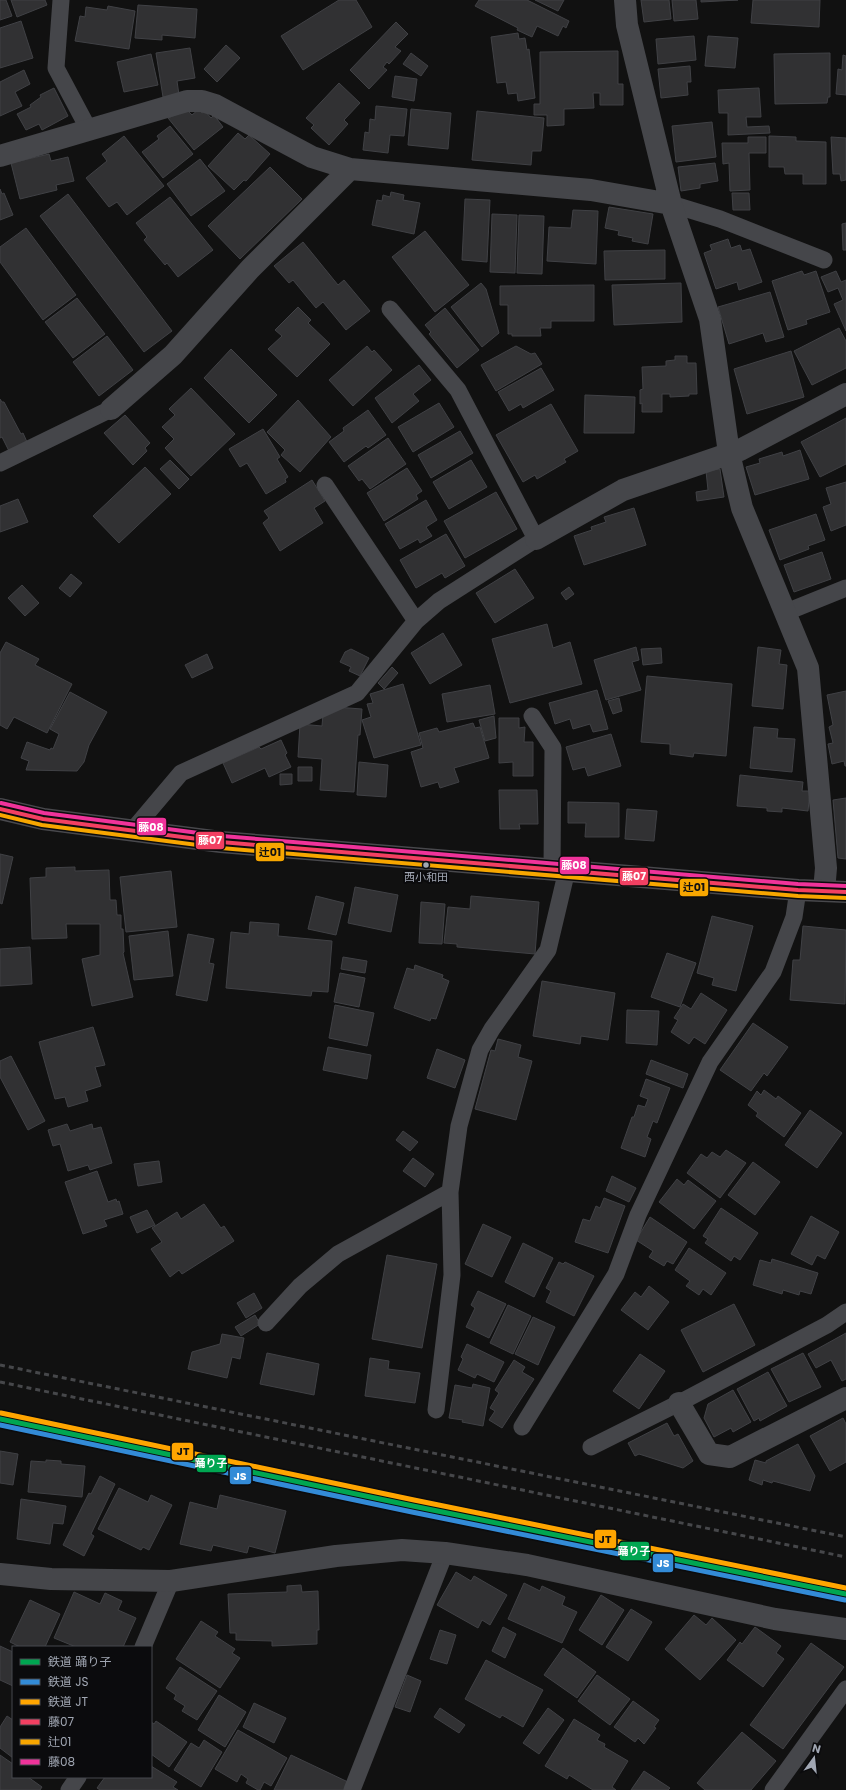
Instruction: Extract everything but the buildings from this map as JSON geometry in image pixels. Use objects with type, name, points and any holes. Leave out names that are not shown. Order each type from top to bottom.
[{"type":"highway","points":[[0,809],[43,819],[221,842],[798,890],[846,892]]},
{"type":"street","points":[[625,0],[627,25],[671,204],[710,319],[729,453],[742,508],[784,613],[808,668],[826,868],[824,892]]},
{"type":"street","points":[[0,156],[187,101],[202,100],[215,105],[312,157],[350,169],[591,190],[671,204]]},
{"type":"street","points":[[111,409],[173,355],[250,269],[350,169]]},
{"type":"street","points":[[536,539],[623,490],[740,450],[846,394]]},
{"type":"street","points":[[679,1403],[709,1454],[730,1457],[846,1398]]},
{"type":"street","points":[[0,1574],[51,1579],[171,1582],[336,1556],[402,1550],[445,1553],[527,1565],[775,1619],[846,1629]]},
{"type":"lane","points":[[61,0],[56,68],[89,130]]},
{"type":"lane","points":[[671,204],[720,219],[824,260]]},
{"type":"lane","points":[[132,831],[180,773],[357,693],[416,621],[439,600],[536,539],[458,390],[390,309]]},
{"type":"lane","points":[[0,463],[111,409]]},
{"type":"lane","points":[[325,485],[416,621]]},
{"type":"lane","points":[[784,613],[846,588]]},
{"type":"lane","points":[[436,1410],[452,1275],[450,1192],[459,1126],[480,1050],[492,1029],[548,950],[559,870],[553,748],[532,716]]},
{"type":"lane","points":[[522,1427],[616,1274],[638,1215],[710,1062],[773,972],[794,917],[798,890]]},
{"type":"lane","points":[[266,1323],[300,1286],[338,1254],[450,1192]]},
{"type":"lane","points":[[591,1447],[679,1403],[827,1325],[846,1312]]},
{"type":"lane","points":[[352,1790],[445,1553]]},
{"type":"lane","points":[[143,1646],[171,1582]]},
{"type":"lane","points":[[773,1790],[846,1689]]},
{"type":"lane","points":[[69,1790],[77,1778]]},
{"type":"railway","points":[[0,1365],[846,1537]]},
{"type":"railway","points":[[0,1382],[846,1557]]},
{"type":"rail line","name":"JT","points":[[1,1413],[414,1500],[846,1588]]},
{"type":"rail line","name":"踊り子","points":[[0,1419],[413,1506],[846,1594]]},
{"type":"rail line","name":"JS","points":[[0,1425],[412,1512],[845,1600]]},
{"type":"transit line","name":"藤08","points":[[1,803],[44,813],[222,836],[798,884],[846,886]]},
{"type":"transit line","name":"藤07","points":[[0,809],[43,819],[221,842],[798,890],[846,892]]},
{"type":"transit line","name":"辻01","points":[[0,815],[42,825],[221,848],[798,896],[846,898]]},
{"type":"place","name":"西小和田","points":[[426,865]]}]
